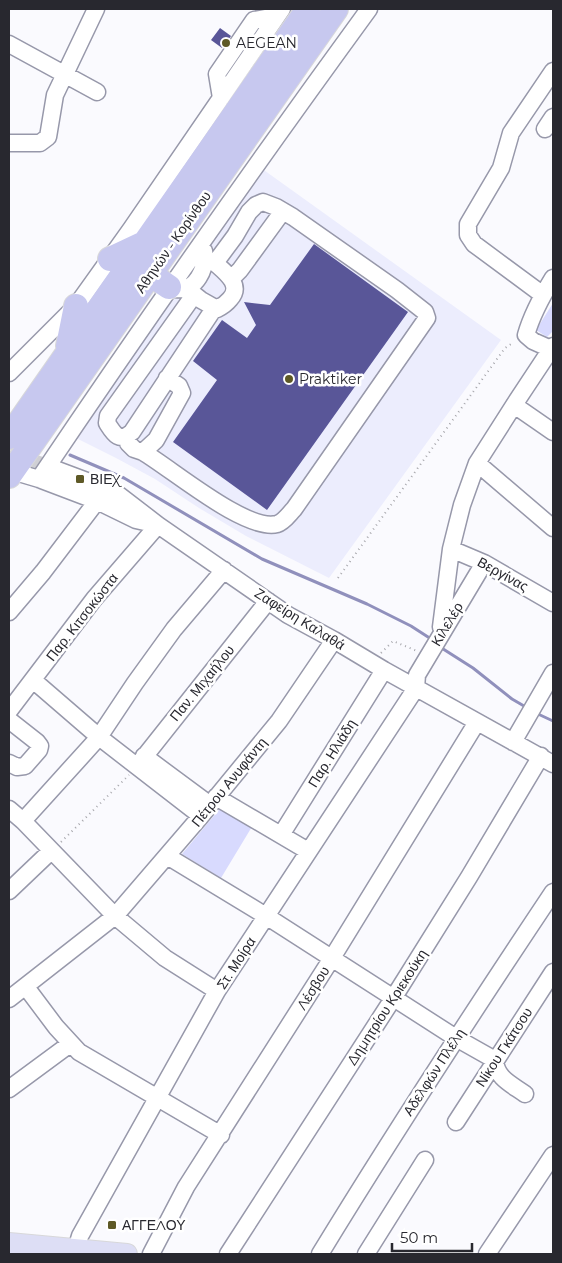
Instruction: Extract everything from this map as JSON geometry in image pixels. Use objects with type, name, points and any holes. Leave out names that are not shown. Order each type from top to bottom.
[{"type":"highway","name":"Αθηνών - Κορίνθου","points":[[9,437],[308,9]]},
{"type":"highway","name":"Αθηνών - Κορίνθου","points":[[10,474],[175,286],[336,9]]},
{"type":"highway","points":[[110,259],[145,242]]},
{"type":"highway","points":[[66,356],[76,306]]},
{"type":"main road","points":[[9,1243],[127,1254]]},
{"type":"street","points":[[9,143],[40,143],[48,136],[55,95],[96,9]]},
{"type":"street","points":[[215,307],[132,432],[127,436],[121,437],[114,434],[107,423],[108,416],[175,286],[202,241],[369,9]]},
{"type":"street","points":[[9,373],[76,306],[280,12]]},
{"type":"street","points":[[9,44],[97,92]]},
{"type":"street","points":[[543,295],[474,244],[468,235],[468,224],[501,168],[511,133],[553,71]]},
{"type":"street","points":[[127,436],[128,443],[134,449],[158,460],[207,496],[237,514],[259,524],[275,525],[282,522],[294,509],[427,318],[426,312],[397,290],[283,211],[263,202],[256,205],[249,212],[235,236],[201,272],[192,286],[175,286]]},
{"type":"street","points":[[232,278],[240,270],[283,211]]},
{"type":"street","points":[[175,286],[217,309],[225,306],[234,296],[235,287],[232,278],[210,262],[202,241]]},
{"type":"street","points":[[440,634],[451,548],[462,506],[477,463],[514,404],[553,348],[532,341],[526,334],[529,324],[553,278]]},
{"type":"street","points":[[39,479],[175,286]]},
{"type":"street","points":[[143,452],[156,440],[182,393],[179,386],[167,378]]},
{"type":"street","points":[[514,404],[553,432]]},
{"type":"street","points":[[477,463],[553,528]]},
{"type":"street","name":"Ζαφείρη Καλαθά","points":[[52,468],[119,495],[158,525],[288,615],[547,760]]},
{"type":"street","points":[[10,474],[39,479],[97,501],[136,520],[158,525]]},
{"type":"street","points":[[9,612],[43,572],[97,501]]},
{"type":"street","name":"Παρ. Κιτσοκώστα","points":[[9,711],[94,598],[158,525]]},
{"type":"street","name":"Βεργίνας","points":[[451,548],[484,562],[553,603]]},
{"type":"street","name":"Κιλελέρ","points":[[416,688],[417,675],[484,562]]},
{"type":"street","points":[[23,821],[99,737],[135,682],[174,629],[224,570]]},
{"type":"street","name":"Παν. Μιχαήλου","points":[[140,761],[268,601]]},
{"type":"street","name":"Πέτρου Ανυφάντη","points":[[9,999],[115,916],[168,856],[279,720],[334,640]]},
{"type":"street","name":"Παρ. Ηλιάδη","points":[[281,835],[378,667]]},
{"type":"street","points":[[513,742],[553,673]]},
{"type":"street","points":[[33,680],[99,737],[209,806],[281,835],[308,851]]},
{"type":"street","name":"Στ. Μοίρα","points":[[76,1249],[80,1236],[217,991],[416,688]]},
{"type":"street","points":[[9,720],[38,742],[40,746],[39,750],[25,766],[16,767],[9,763]]},
{"type":"street","name":"Λέσβου","points":[[151,1254],[186,1187],[221,1135],[332,958],[477,722]]},
{"type":"street","name":"Δημητρίου Κριεκούκη","points":[[228,1254],[469,878],[547,760]]},
{"type":"street","points":[[9,809],[23,821],[115,916],[165,958],[217,991]]},
{"type":"street","points":[[9,891],[51,851]]},
{"type":"street","points":[[168,856],[266,916],[456,1038],[495,1060],[496,1069],[504,1080],[525,1094]]},
{"type":"street","name":"Αδελφών Πλέλη","points":[[320,1254],[380,1155],[553,892]]},
{"type":"street","name":"Νίκου Γκάτσου","points":[[456,1122],[495,1060],[549,988],[553,972]]},
{"type":"street","points":[[26,987],[70,1044],[79,1052],[221,1135]]},
{"type":"street","points":[[9,1089],[70,1044]]},
{"type":"street","points":[[486,1254],[547,1180],[553,1155]]},
{"type":"street","points":[[366,1254],[425,1160]]},
{"type":"path","points":[[338,578],[505,348],[526,334]]},
{"type":"path","points":[[378,667],[393,641],[428,656]]},
{"type":"path","points":[[51,851],[140,761]]},
{"type":"shaded area","points":[[261,168],[501,340],[329,578],[246,536],[155,479],[72,436]]},
{"type":"shaded area","points":[[553,303],[553,331],[547,337],[536,330]]},
{"type":"shaded area","points":[[223,805],[253,825],[221,878],[182,854]]},
{"type":"building","points":[[220,28],[231,36],[222,48],[211,40]]},
{"type":"building","points":[[314,244],[408,312],[267,510],[173,442],[217,380],[193,361],[222,320],[247,338],[256,325],[244,302],[270,305]]},
{"type":"waterway","points":[[70,455],[124,478],[262,559],[367,604],[411,626],[428,637]]},
{"type":"waterway","points":[[440,647],[473,668],[512,699],[524,706]]},
{"type":"waterway","points":[[538,714],[553,721]]},
{"type":"tunnel","points":[[9,455],[52,468]]},
{"type":"place","name":"AEGEAN","points":[[226,43]]},
{"type":"place","name":"Praktiker","points":[[289,379]]},
{"type":"place","name":"ΒΙΕΧ","points":[[80,479]]},
{"type":"place","name":"ΑΓΓΕΛΟΥ","points":[[112,1225]]}]
